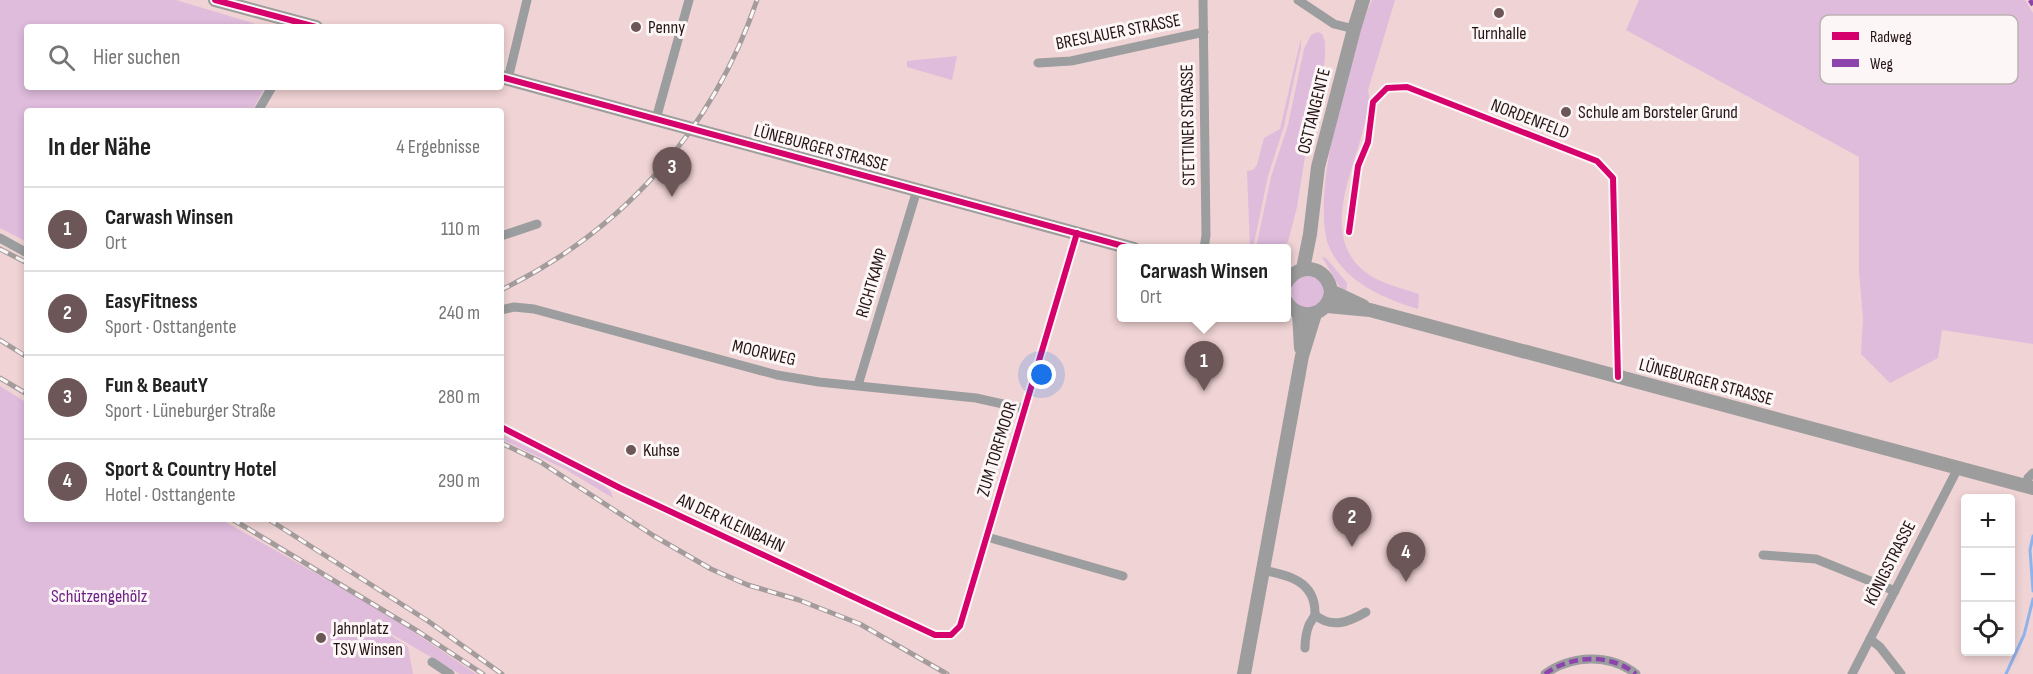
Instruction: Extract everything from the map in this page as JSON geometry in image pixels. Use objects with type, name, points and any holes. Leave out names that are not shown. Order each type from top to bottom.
[{"type":"main road","points":[[215,0],[301,24]]},
{"type":"main road","name":"OSTTANGENTE","points":[[1303,269],[1310,234],[1318,167],[1363,0]]},
{"type":"main road","name":"LÜNEBURGER STRASSE","points":[[504,78],[1117,244]]},
{"type":"main road","name":"OSTTANGENTE","points":[[1310,234],[1318,271]]},
{"type":"main road","points":[[1244,674],[1302,356],[1331,291],[1328,279],[1318,271],[1303,269],[1291,276]]},
{"type":"main road","name":"LÜNEBURGER STRASSE","points":[[1331,291],[1370,310],[2029,487]]},
{"type":"main road","points":[[1291,308],[1299,313],[1302,356]]},
{"type":"main road","name":"LÜNEBURGER STRASSE","points":[[1299,313],[1321,310],[1370,310]]},
{"type":"street","points":[[504,78],[527,0]]},
{"type":"street","points":[[656,119],[689,0]]},
{"type":"street","name":"STETTINER STRASSE","points":[[1203,0],[1205,244]]},
{"type":"street","points":[[1298,0],[1334,24],[1354,28]]},
{"type":"street","name":"BRESLAUER STRASSE","points":[[1038,63],[1071,61],[1204,32]]},
{"type":"street","name":"NORDENFELD","points":[[1349,232],[1358,166],[1368,142],[1373,102],[1387,88],[1407,87],[1597,161],[1613,178],[1618,376]]},
{"type":"street","points":[[260,108],[270,90]]},
{"type":"street","name":"RICHTKAMP","points":[[858,385],[917,190]]},
{"type":"street","points":[[504,235],[537,224]]},
{"type":"street","name":"ZUM TORFMOOR","points":[[951,635],[960,626],[1077,233]]},
{"type":"street","points":[[0,238],[24,251]]},
{"type":"street","name":"MOORWEG","points":[[504,309],[514,307],[534,309],[777,375],[819,382],[976,398],[1025,409]]},
{"type":"street","name":"AN DER KLEINBAHN","points":[[504,430],[620,488],[924,630],[935,634],[951,635]]},
{"type":"street","name":"KÖNIGSTRASSE","points":[[1852,674],[1958,468]]},
{"type":"street","points":[[2029,487],[2028,478],[2033,472]]},
{"type":"street","points":[[987,537],[1123,576]]},
{"type":"street","points":[[1763,555],[1816,559],[1894,591]]},
{"type":"street","points":[[1262,570],[1292,576],[1305,587],[1311,597],[1315,615],[1322,621],[1336,624],[1350,621],[1366,612]]},
{"type":"street","points":[[1305,648],[1305,636],[1315,615]]},
{"type":"street","points":[[1870,639],[1880,647],[1901,674]]},
{"type":"street","points":[[1545,674],[1562,663],[1580,659],[1598,659],[1616,664],[1636,674]]},
{"type":"street","points":[[432,662],[450,674]]},
{"type":"green space","points":[[0,0],[176,0],[256,24],[24,24],[24,90],[263,90],[254,108],[24,108],[24,240],[0,228]]},
{"type":"green space","points":[[1372,0],[1395,0],[1368,90],[1370,102],[1346,189],[1342,225],[1345,242],[1352,257],[1364,271],[1390,285],[1419,294],[1418,309],[1379,294],[1356,280],[1337,261],[1330,249],[1325,227],[1324,197],[1335,125],[1353,53]]},
{"type":"green space","points":[[1639,0],[2025,0],[2033,13],[2033,344],[1942,330],[1938,358],[1890,383],[1861,354],[1863,318],[1859,271],[1859,157],[1626,30]]},
{"type":"green space","points":[[1318,32],[1322,34],[1325,42],[1325,59],[1297,207],[1288,242],[1286,244],[1257,244],[1271,177],[1288,125],[1304,49],[1311,35]]},
{"type":"green space","points":[[1301,38],[1284,126],[1268,176],[1254,244],[1250,244],[1247,171],[1253,170],[1257,165],[1264,138],[1280,129]]},
{"type":"green space","points":[[957,56],[952,80],[907,67],[907,61]]},
{"type":"green space","points":[[1322,257],[1326,258],[1347,283],[1346,293],[1339,286]]},
{"type":"green space","points":[[1315,275],[1326,289],[1321,305],[1304,309],[1293,298],[1292,287],[1300,279]]},
{"type":"green space","name":"Schützengehölz","points":[[0,386],[24,401],[24,522],[225,522],[349,592],[476,674],[460,674],[366,619],[408,647],[413,674],[0,674]]},
{"type":"green space","points":[[504,435],[603,484],[611,492],[613,498],[565,469],[504,440]]},
{"type":"waterway","points":[[2033,536],[2030,550],[2033,591]]},
{"type":"waterway","points":[[2006,674],[2024,635],[2033,599]]},
{"type":"railway","points":[[504,288],[546,266],[587,238],[659,171],[689,133],[716,91],[738,47],[757,0]]},
{"type":"railway","points":[[0,249],[24,261]]},
{"type":"railway","points":[[0,340],[24,355]]},
{"type":"railway","points":[[0,378],[24,392]]},
{"type":"railway","points":[[504,444],[539,461],[654,536],[711,569],[748,585],[799,600],[860,624],[947,674]]},
{"type":"railway","points":[[237,522],[419,632],[483,674]]},
{"type":"railway","points":[[273,522],[428,621],[502,674]]},
{"type":"marked path","points":[[2030,0],[2033,5]]},
{"type":"marked path","points":[[1545,674],[1567,663],[1590,659],[1614,662],[1636,674]]},
{"type":"cycle path","points":[[215,0],[305,24]]},
{"type":"cycle path","points":[[504,78],[1117,244]]},
{"type":"cycle path","points":[[1349,232],[1358,166],[1368,142],[1373,102],[1387,88],[1407,87],[1597,161],[1613,178],[1618,377]]},
{"type":"cycle path","points":[[504,429],[620,488],[935,635],[951,635],[960,626],[1077,233]]},
{"type":"place","name":"Turnhalle","points":[[1499,13]]},
{"type":"place","name":"Penny","points":[[636,27]]},
{"type":"place","name":"Schule am Borsteler Grund","points":[[1566,112]]},
{"type":"place","name":"Fun & BeautY","points":[[672,197]]},
{"type":"place","name":"Carwash Winsen","points":[[1204,391]]},
{"type":"place","name":"Kuhse","points":[[631,450]]},
{"type":"place","name":"EasyFitness","points":[[1352,547]]},
{"type":"place","name":"Sport & Country Hotel","points":[[1406,582]]},
{"type":"place","name":"Jahnplatz TSV Winsen","points":[[321,638]]}]
